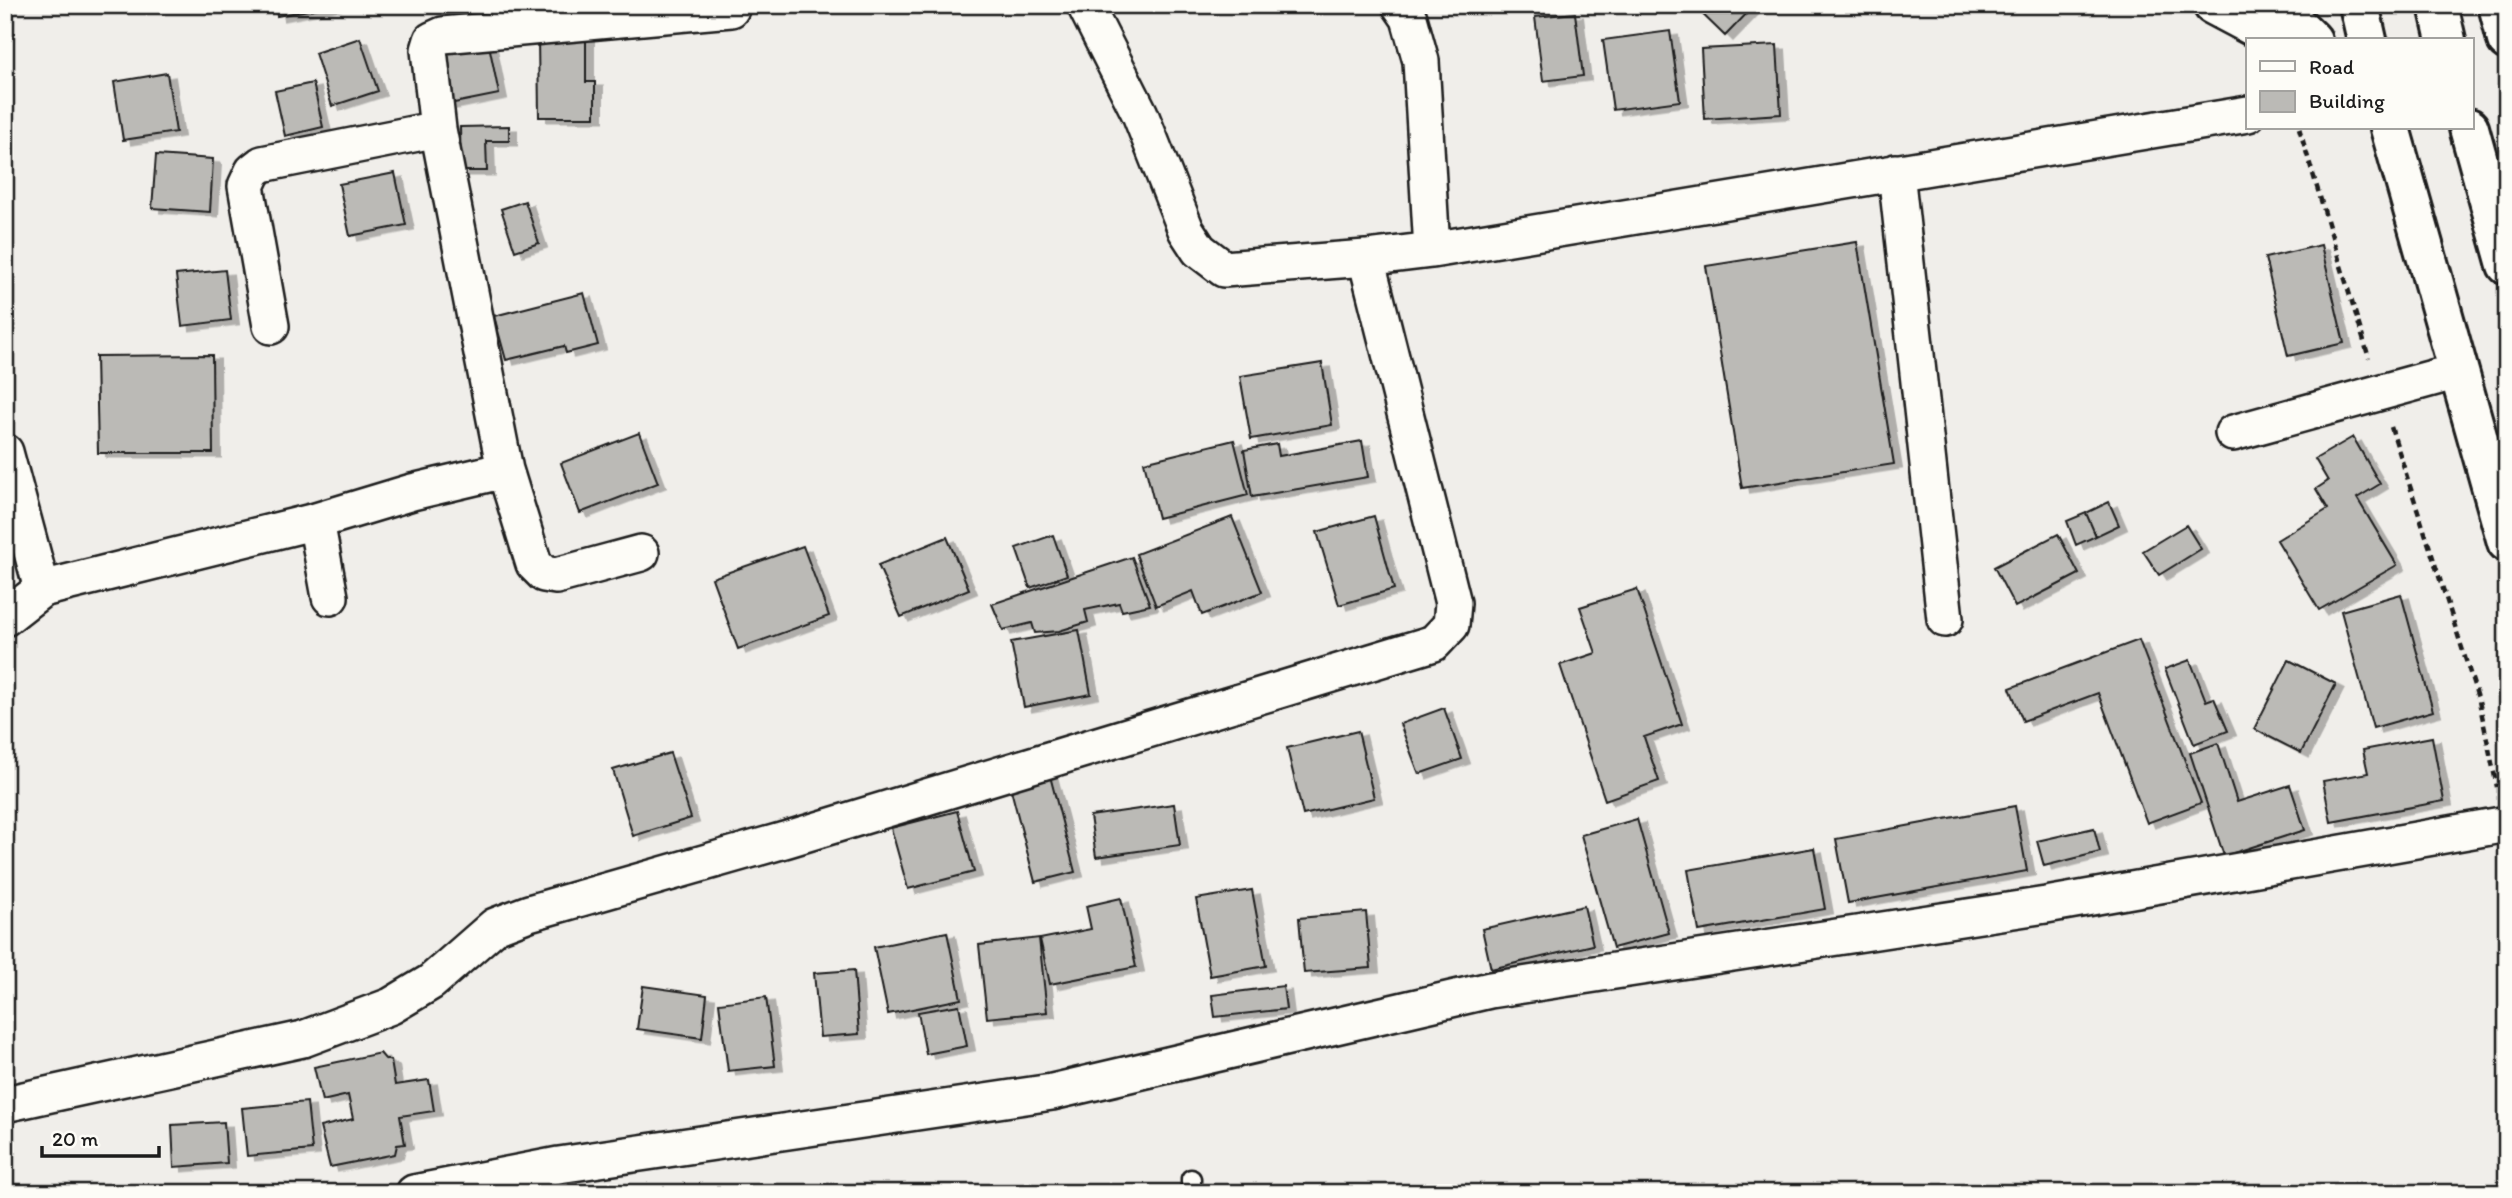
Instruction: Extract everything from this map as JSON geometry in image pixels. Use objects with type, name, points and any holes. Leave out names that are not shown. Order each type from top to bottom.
[{"type":"main road","points":[[2213,5],[2272,20],[2308,38]]},
{"type":"main road","points":[[2359,5],[2367,38]]},
{"type":"main road","points":[[2438,5],[2446,38]]},
{"type":"main road","points":[[2498,5],[2507,40]]},
{"type":"main road","points":[[2391,130],[2507,542]]},
{"type":"main road","points":[[2470,130],[2507,265]]},
{"type":"street","points":[[1086,5],[1140,114],[1186,230],[1199,250],[1224,269],[1432,250],[2246,114]]},
{"type":"street","points":[[1400,5],[1409,18],[1421,61],[1432,250]]},
{"type":"street","points":[[641,553],[556,576],[544,575],[534,564],[506,470],[438,129],[429,50],[432,40],[443,35],[731,9]]},
{"type":"street","points":[[271,326],[246,186],[253,171],[262,164],[438,129]]},
{"type":"street","points":[[1896,172],[1945,619]]},
{"type":"street","points":[[5,1104],[303,1039],[391,1006],[431,982],[495,926],[529,913],[788,839],[1434,643],[1451,625],[1453,603],[1366,258]]},
{"type":"street","points":[[2232,433],[2458,371]]},
{"type":"street","points":[[5,452],[42,589]]},
{"type":"street","points":[[5,618],[42,589],[316,521],[412,492],[506,470]]},
{"type":"street","points":[[316,521],[330,597]]},
{"type":"street","points":[[414,1193],[559,1165],[1052,1092],[1490,990],[2046,905],[2506,824]]},
{"type":"path","points":[[2300,130],[2380,393],[2479,701],[2506,824]]},
{"type":"building","points":[[275,5],[334,5],[277,16]]},
{"type":"building","points":[[1693,5],[1755,5],[1725,36]]},
{"type":"building","points":[[1575,13],[1583,76],[1543,81],[1535,17]]},
{"type":"building","points":[[1670,31],[1680,101],[1613,110],[1603,40]]},
{"type":"building","points":[[538,35],[586,35],[586,82],[595,82],[595,117],[539,117]]},
{"type":"building","points":[[360,38],[378,91],[332,106],[315,53]]},
{"type":"building","points":[[488,40],[499,94],[449,104],[438,50]]},
{"type":"building","points":[[1777,45],[1781,114],[1705,119],[1701,49]]},
{"type":"building","points":[[167,73],[176,132],[123,140],[114,82]]},
{"type":"building","points":[[313,83],[323,127],[285,136],[275,91]]},
{"type":"building","points":[[509,126],[509,141],[486,141],[487,171],[461,171],[460,127]]},
{"type":"building","points":[[156,155],[213,159],[210,212],[152,208]]},
{"type":"building","points":[[395,173],[406,225],[350,236],[339,184]]},
{"type":"building","points":[[525,201],[539,243],[515,251],[501,209]]},
{"type":"building","points":[[1857,242],[1894,464],[1742,488],[1706,266]]},
{"type":"building","points":[[2321,245],[2344,343],[2288,356],[2265,258]]},
{"type":"building","points":[[225,270],[231,320],[182,326],[176,275]]},
{"type":"building","points":[[584,293],[598,345],[566,353],[564,346],[506,360],[494,316]]},
{"type":"building","points":[[212,355],[213,453],[98,453],[96,356]]},
{"type":"building","points":[[1322,363],[1332,425],[1251,439],[1240,376]]},
{"type":"building","points":[[639,433],[658,483],[580,513],[561,463]]},
{"type":"building","points":[[2353,437],[2380,484],[2357,498],[2397,565],[2319,610],[2277,540],[2328,509],[2316,489],[2328,481],[2315,459]]},
{"type":"building","points":[[1234,440],[1248,495],[1158,518],[1144,462]]},
{"type":"building","points":[[1362,441],[1368,477],[1252,497],[1244,450],[1277,444],[1279,456]]},
{"type":"building","points":[[2109,502],[2119,525],[2096,536],[2086,513]]},
{"type":"building","points":[[2086,513],[2096,536],[2076,545],[2067,521]]},
{"type":"building","points":[[1374,516],[1394,589],[1339,605],[1317,532]]},
{"type":"building","points":[[1232,517],[1262,592],[1202,615],[1193,591],[1156,606],[1136,554]]},
{"type":"building","points":[[2186,525],[2201,549],[2159,575],[2143,551]]},
{"type":"building","points":[[2058,534],[2079,574],[2015,607],[1994,567]]},
{"type":"building","points":[[1053,535],[1067,575],[1030,588],[1016,548]]},
{"type":"building","points":[[947,537],[969,589],[901,617],[878,565]]},
{"type":"building","points":[[803,546],[829,616],[738,649],[712,578]]},
{"type":"building","points":[[1132,557],[1150,605],[1122,611],[1119,603],[1085,610],[1088,622],[1059,631],[1035,633],[1032,623],[1003,630],[992,604]]},
{"type":"building","points":[[1637,589],[1682,724],[1644,737],[1659,781],[1605,800],[1560,665],[1596,653],[1580,607]]},
{"type":"building","points":[[2401,594],[2433,711],[2373,728],[2341,611]]},
{"type":"building","points":[[1079,630],[1091,694],[1024,707],[1011,642]]},
{"type":"building","points":[[2139,640],[2201,803],[2147,823],[2098,693],[2023,721],[2010,688]]},
{"type":"building","points":[[2190,660],[2206,701],[2214,698],[2228,731],[2194,744],[2165,669]]},
{"type":"building","points":[[2289,660],[2336,684],[2301,753],[2254,729]]},
{"type":"building","points":[[1444,708],[1462,759],[1419,774],[1400,724]]},
{"type":"building","points":[[1358,731],[1374,798],[1303,815],[1287,748]]},
{"type":"building","points":[[2432,737],[2444,801],[2331,822],[2323,781],[2368,773],[2363,750]]},
{"type":"building","points":[[2218,743],[2237,802],[2290,785],[2305,830],[2224,856],[2190,753]]},
{"type":"building","points":[[670,753],[691,818],[633,836],[613,770]]},
{"type":"building","points":[[1049,772],[1075,872],[1035,882],[1009,782]]},
{"type":"building","points":[[1174,804],[1180,845],[1096,857],[1090,816]]},
{"type":"building","points":[[2015,806],[2027,871],[1848,903],[1836,839]]},
{"type":"building","points":[[957,811],[974,872],[908,889],[891,828]]},
{"type":"building","points":[[1637,819],[1669,933],[1613,948],[1581,835]]},
{"type":"building","points":[[2094,828],[2100,852],[2044,866],[2037,841]]},
{"type":"building","points":[[1814,848],[1825,909],[1699,931],[1688,870]]},
{"type":"building","points":[[1252,890],[1266,966],[1210,976],[1196,899]]},
{"type":"building","points":[[1121,898],[1136,967],[1050,984],[1040,939],[1091,929],[1086,906]]},
{"type":"building","points":[[1584,906],[1593,945],[1491,969],[1482,929]]},
{"type":"building","points":[[1366,912],[1371,968],[1304,973],[1299,918]]},
{"type":"building","points":[[947,932],[961,999],[888,1014],[874,947]]},
{"type":"building","points":[[1039,938],[1047,1012],[987,1018],[979,945]]},
{"type":"building","points":[[854,970],[859,1034],[820,1037],[814,973]]},
{"type":"building","points":[[643,986],[707,995],[702,1038],[637,1029]]},
{"type":"building","points":[[1283,986],[1286,1009],[1215,1017],[1212,995]]},
{"type":"building","points":[[766,997],[775,1066],[728,1071],[719,1003]]},
{"type":"building","points":[[959,1005],[967,1046],[926,1054],[918,1012]]},
{"type":"building","points":[[380,1053],[391,1061],[395,1085],[429,1080],[434,1111],[400,1116],[405,1144],[397,1145],[395,1154],[330,1167],[320,1127],[353,1119],[348,1095],[322,1101],[314,1067]]},
{"type":"building","points":[[307,1102],[312,1150],[247,1156],[242,1108]]},
{"type":"building","points":[[224,1122],[227,1163],[174,1167],[172,1125]]},
{"type":"building","points":[[1219,1190],[1244,1190],[1244,1193],[1219,1193]]}]
